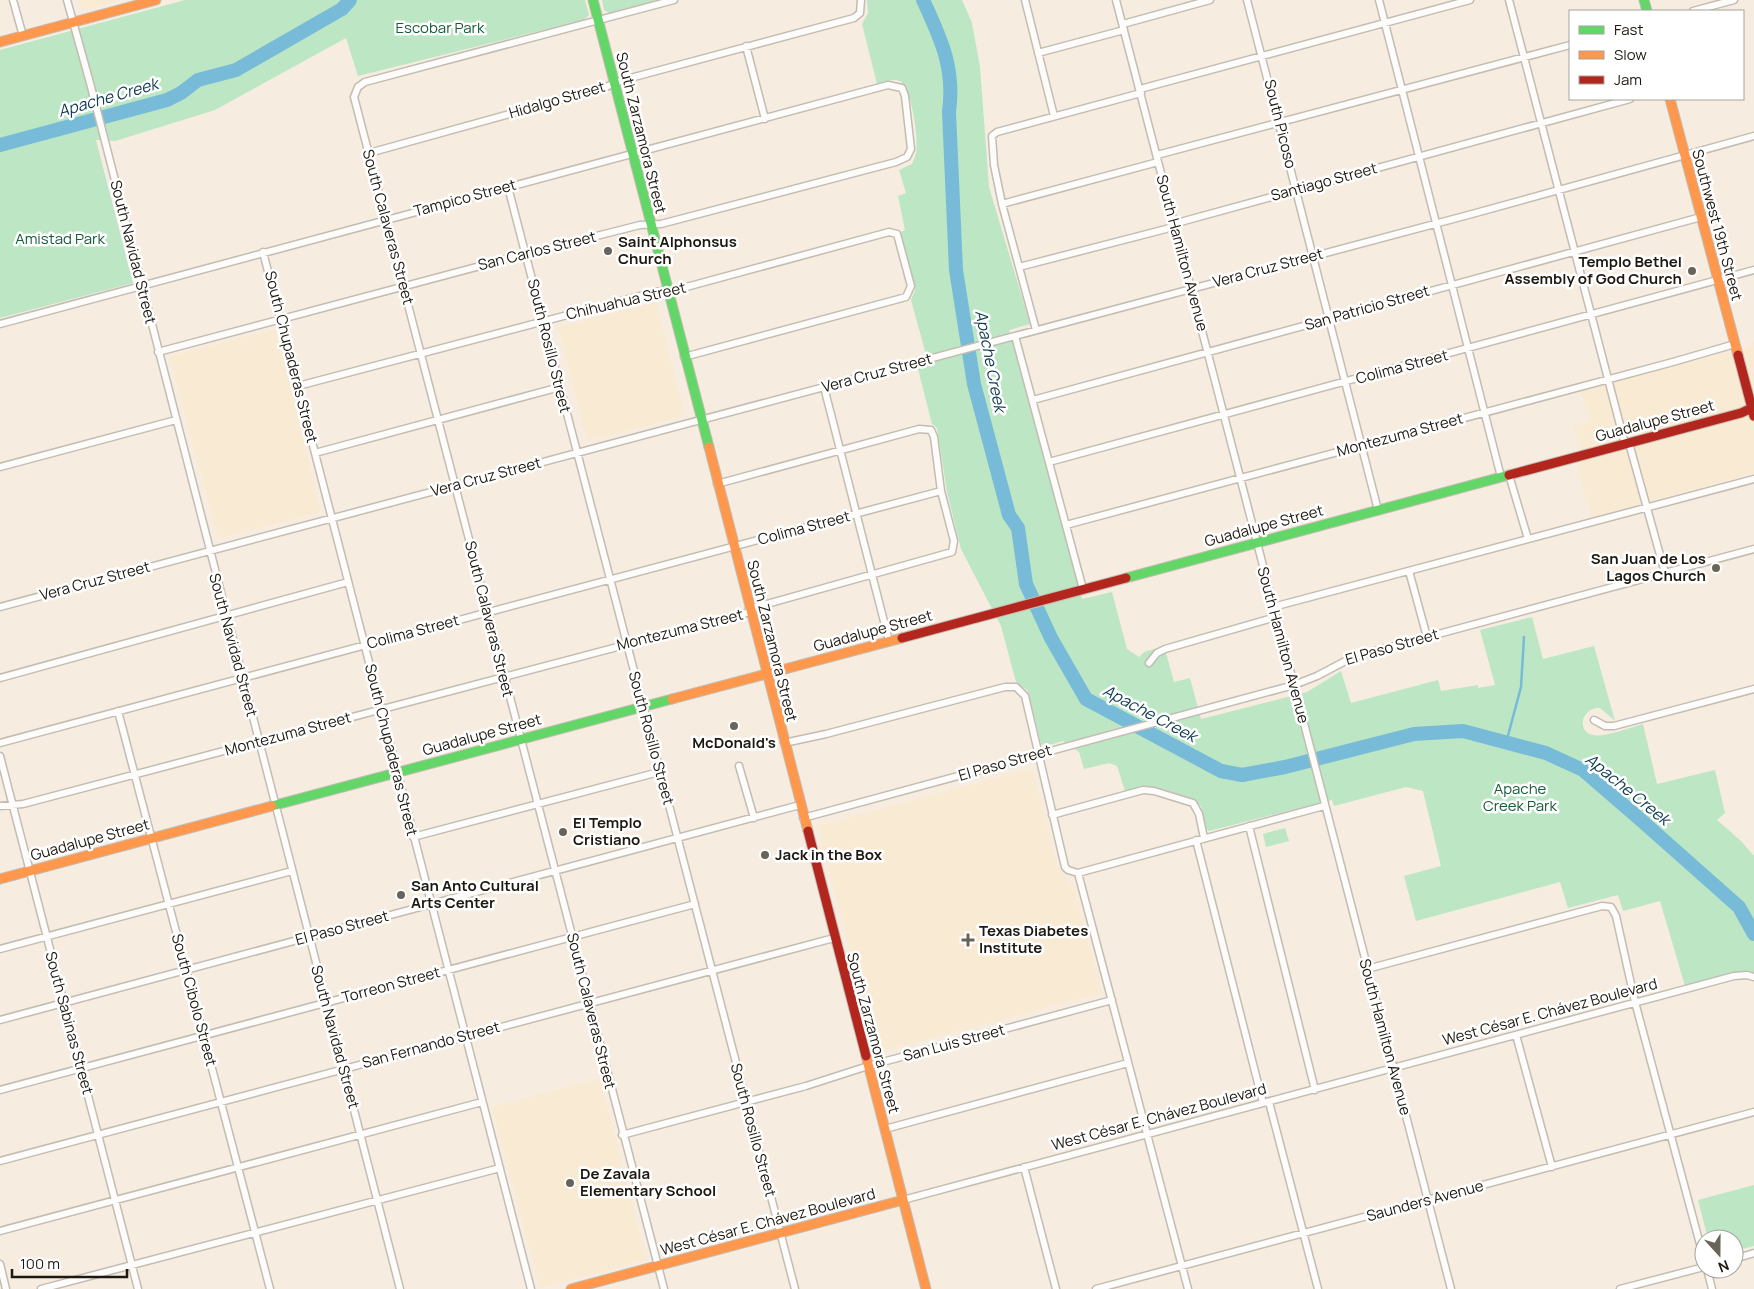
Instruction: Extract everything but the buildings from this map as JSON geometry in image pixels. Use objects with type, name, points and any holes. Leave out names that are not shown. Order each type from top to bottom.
[{"type":"main road","points":[[0,42],[156,0]]},
{"type":"main road","name":"South Zarzamora Street","points":[[593,0],[926,1289]]},
{"type":"main road","name":"Southwest 19th Street","points":[[1670,100],[1753,410]]},
{"type":"main road","name":"Guadalupe Street","points":[[0,879],[1753,410]]},
{"type":"main road","name":"West César E. Chávez Boulevard","points":[[571,1289],[903,1200]]},
{"type":"street","points":[[13,0],[23,36]]},
{"type":"street","name":"South Navidad Street","points":[[67,0],[90,83],[208,551],[400,1289]]},
{"type":"street","points":[[598,20],[674,0]]},
{"type":"street","name":"Hidalgo Street","points":[[368,153],[746,46],[854,18],[860,13],[861,0]]},
{"type":"street","points":[[1024,0],[1054,116]]},
{"type":"street","name":"South Hamilton Avenue","points":[[1116,0],[1451,1289]]},
{"type":"street","points":[[1038,53],[1210,0]]},
{"type":"street","name":"South Picoso","points":[[1247,0],[1378,510]]},
{"type":"street","points":[[1379,0],[1484,412],[1528,539]]},
{"type":"street","points":[[1036,330],[1002,204],[994,165],[992,136],[997,132],[1262,56],[1470,0]]},
{"type":"street","points":[[1510,0],[1608,379],[1665,573]]},
{"type":"street","points":[[1697,10],[1734,0]]},
{"type":"street","name":"South Calaveras Street","points":[[598,20],[364,82],[354,94],[622,1135],[664,1289]]},
{"type":"street","points":[[1002,204],[1280,123],[1569,45]]},
{"type":"street","points":[[746,46],[765,119]]},
{"type":"street","name":"Tampico Street","points":[[0,324],[888,86],[902,88]]},
{"type":"street","name":"San Carlos Street","points":[[158,352],[525,254],[640,225],[661,224],[902,160],[909,154],[911,141],[905,96],[902,88]]},
{"type":"street","name":"Santiago Street","points":[[1019,266],[1626,100]]},
{"type":"street","name":"Vera Cruz Street","points":[[0,607],[1436,224],[1754,136]]},
{"type":"street","name":"South Rosillo Street","points":[[508,187],[642,707],[695,904],[744,1102],[795,1289]]},
{"type":"street","name":"San Patricio Street","points":[[1033,400],[1701,217]]},
{"type":"street","name":"Chihuahua Street","points":[[298,386],[543,320],[667,290],[679,289],[889,232],[895,233],[899,237],[911,286],[906,297],[684,357]]},
{"type":"street","name":"South Chupaderas Street","points":[[263,252],[447,970],[466,1036],[531,1289]]},
{"type":"street","name":"Colima Street","points":[[1049,462],[1592,316],[1754,270]]},
{"type":"street","points":[[1015,336],[1083,589]]},
{"type":"street","name":"Montezuma Street","points":[[1066,525],[1735,344]]},
{"type":"street","points":[[824,387],[889,641]]},
{"type":"street","points":[[315,453],[560,388]]},
{"type":"street","points":[[0,467],[176,420]]},
{"type":"street","points":[[717,484],[919,429],[929,430],[934,437],[941,491]]},
{"type":"street","points":[[1274,607],[1754,479]]},
{"type":"street","name":"Colima Street","points":[[0,743],[941,491]]},
{"type":"street","name":"Montezuma Street","points":[[0,806],[136,774],[258,742],[750,611],[950,554],[955,546],[941,491]]},
{"type":"street","name":"El Paso Street","points":[[803,818],[1294,685],[1317,676],[1353,657],[1754,549]]},
{"type":"street","points":[[1409,571],[1427,637]]},
{"type":"street","points":[[0,678],[348,582]]},
{"type":"street","points":[[1149,663],[1157,653],[1165,649],[1276,617]]},
{"type":"street","points":[[784,743],[826,734],[1004,687],[1020,689],[1025,696],[1066,867],[1068,870],[1078,873],[1324,806]]},
{"type":"street","points":[[1594,720],[1605,726],[1614,726],[1754,689]]},
{"type":"street","name":"South Cibolo Street","points":[[118,711],[270,1289]]},
{"type":"street","name":"South Sabinas Street","points":[[0,756],[138,1289]]},
{"type":"street","points":[[739,766],[754,818]]},
{"type":"street","points":[[413,837],[659,772]]},
{"type":"street","points":[[1052,815],[1143,790],[1154,791],[1193,803],[1199,814],[1204,838]]},
{"type":"street","name":"El Paso Street","points":[[0,1020],[800,806]]},
{"type":"street","points":[[1249,826],[1315,1090]]},
{"type":"street","points":[[1196,840],[1318,1289]]},
{"type":"street","points":[[0,949],[292,871]]},
{"type":"street","points":[[1078,873],[1188,1289]]},
{"type":"street","name":"Torreon Street","points":[[0,1090],[695,904]]},
{"type":"street","points":[[1367,969],[1602,906],[1611,906],[1616,916],[1636,1002],[1696,1229]]},
{"type":"street","name":"San Fernando Street","points":[[0,1161],[834,938]]},
{"type":"street","name":"West César E. Chávez Boulevard","points":[[903,1200],[1734,976],[1747,975],[1754,977]]},
{"type":"street","name":"San Luis Street","points":[[622,1135],[1112,1000]]},
{"type":"street","points":[[1516,1035],[1552,1167]]},
{"type":"street","points":[[884,1129],[1128,1063]]},
{"type":"street","points":[[0,1231],[483,1104]]},
{"type":"street","name":"Saunders Avenue","points":[[1096,1289],[1429,1201],[1754,1112]]},
{"type":"street","points":[[41,1289],[500,1168]]},
{"type":"street","points":[[1024,1168],[1056,1289]]},
{"type":"street","points":[[0,1264],[6,1289]]},
{"type":"street","points":[[1620,1289],[1694,1271]]},
{"type":"shaded area","points":[[79,0],[120,0],[82,10]]},
{"type":"shaded area","points":[[656,302],[685,416],[587,441],[558,327]]},
{"type":"shaded area","points":[[276,329],[321,512],[218,539],[169,356]]},
{"type":"shaded area","points":[[1754,341],[1754,473],[1592,517],[1577,467],[1580,446],[1573,426],[1590,421],[1581,391],[1744,348]]},
{"type":"shaded area","name":"Texas Diabetes Institute","points":[[1032,768],[1058,867],[1074,888],[1102,993],[877,1053],[817,826]]},
{"type":"shaded area","name":"De Zavala Elementary School","points":[[600,1078],[647,1260],[540,1288],[492,1107]]},
{"type":"green space","points":[[185,0],[585,0],[589,15],[584,20],[358,76],[346,38],[215,110],[115,141],[96,140],[133,283],[0,318],[0,50]]},
{"type":"green space","points":[[602,0],[657,0],[609,13],[604,10]]},
{"type":"green space","name":"Apache Creek Park","points":[[867,0],[962,0],[972,23],[980,67],[989,187],[1030,324],[1009,330],[1082,599],[1112,592],[1127,649],[1139,657],[1144,652],[1164,646],[1174,682],[1190,678],[1201,719],[1307,692],[1341,671],[1351,703],[1438,680],[1441,691],[1478,685],[1478,688],[1495,685],[1480,630],[1532,617],[1543,659],[1594,646],[1615,721],[1600,708],[1594,708],[1583,719],[1584,729],[1587,733],[1597,736],[1643,724],[1657,784],[1715,770],[1725,813],[1717,820],[1741,841],[1754,856],[1754,972],[1742,972],[1685,986],[1660,901],[1623,911],[1618,895],[1568,908],[1560,882],[1416,921],[1404,876],[1441,866],[1423,791],[1406,787],[1334,806],[1332,800],[1209,831],[1206,828],[1201,806],[1193,799],[1153,787],[1125,791],[1117,766],[1109,763],[1084,769],[1079,752],[1063,741],[1046,746],[1041,744],[1028,691],[1016,682],[1001,626],[961,549],[947,492],[937,428],[932,424],[918,369],[925,351],[911,300],[915,290],[901,232],[905,230],[898,196],[906,193],[899,170],[912,164],[916,153],[915,127],[908,94],[900,81],[894,80],[877,84],[862,24],[868,13]]},
{"type":"green space","points":[[1285,828],[1289,841],[1266,847],[1263,834]]},
{"type":"green space","points":[[1754,1185],[1754,1246],[1744,1248],[1744,1229],[1705,1229],[1698,1200]]},
{"type":"waterway","name":"Apache Creek","points":[[0,145],[167,100],[181,93],[198,80],[236,70],[342,9],[350,0]]},
{"type":"waterway","name":"Apache Creek","points":[[923,0],[941,41],[950,81],[949,112],[956,270],[974,384],[1009,515],[1018,528],[1026,584],[1051,638],[1086,699],[1221,771],[1242,775],[1285,767],[1414,734],[1463,731],[1546,753],[1583,770],[1642,821],[1739,907],[1754,934]]},
{"type":"waterway","points":[[1506,743],[1521,687],[1524,637]]},
{"type":"traffic: fast","points":[[593,0],[709,447]]},
{"type":"traffic: fast","points":[[1644,0],[1647,10]]},
{"type":"traffic: fast","points":[[1126,578],[1509,475]]},
{"type":"traffic: fast","points":[[272,806],[672,699]]},
{"type":"traffic: slow","points":[[0,42],[156,0]]},
{"type":"traffic: slow","points":[[1670,100],[1738,355]]},
{"type":"traffic: slow","points":[[709,447],[808,831]]},
{"type":"traffic: slow","points":[[672,699],[902,638]]},
{"type":"traffic: slow","points":[[0,879],[272,806]]},
{"type":"traffic: slow","points":[[866,1056],[926,1289]]},
{"type":"traffic: slow","points":[[571,1289],[903,1200]]},
{"type":"traffic: jam","points":[[1738,355],[1754,416]]},
{"type":"traffic: jam","points":[[1509,475],[1741,413],[1754,407]]},
{"type":"traffic: jam","points":[[902,638],[1126,578]]},
{"type":"traffic: jam","points":[[808,831],[866,1056]]},
{"type":"place","name":"Saint Alphonsus Church","points":[[608,251]]},
{"type":"place","name":"Templo Bethel Assembly of God Church","points":[[1692,271]]},
{"type":"place","name":"San Juan de Los Lagos Church","points":[[1716,568]]},
{"type":"place","name":"McDonald's","points":[[734,726]]},
{"type":"place","name":"El Templo Cristiano","points":[[563,832]]},
{"type":"place","name":"Jack in the Box","points":[[765,855]]},
{"type":"place","name":"San Anto Cultural Arts Center","points":[[401,895]]},
{"type":"place","name":"Texas Diabetes Institute","points":[[968,940]]},
{"type":"place","name":"De Zavala Elementary School","points":[[570,1183]]},
{"type":"park label","name":"Escobar Park","points":[[440,28]]},
{"type":"park label","name":"Amistad Park","points":[[60,239]]}]
